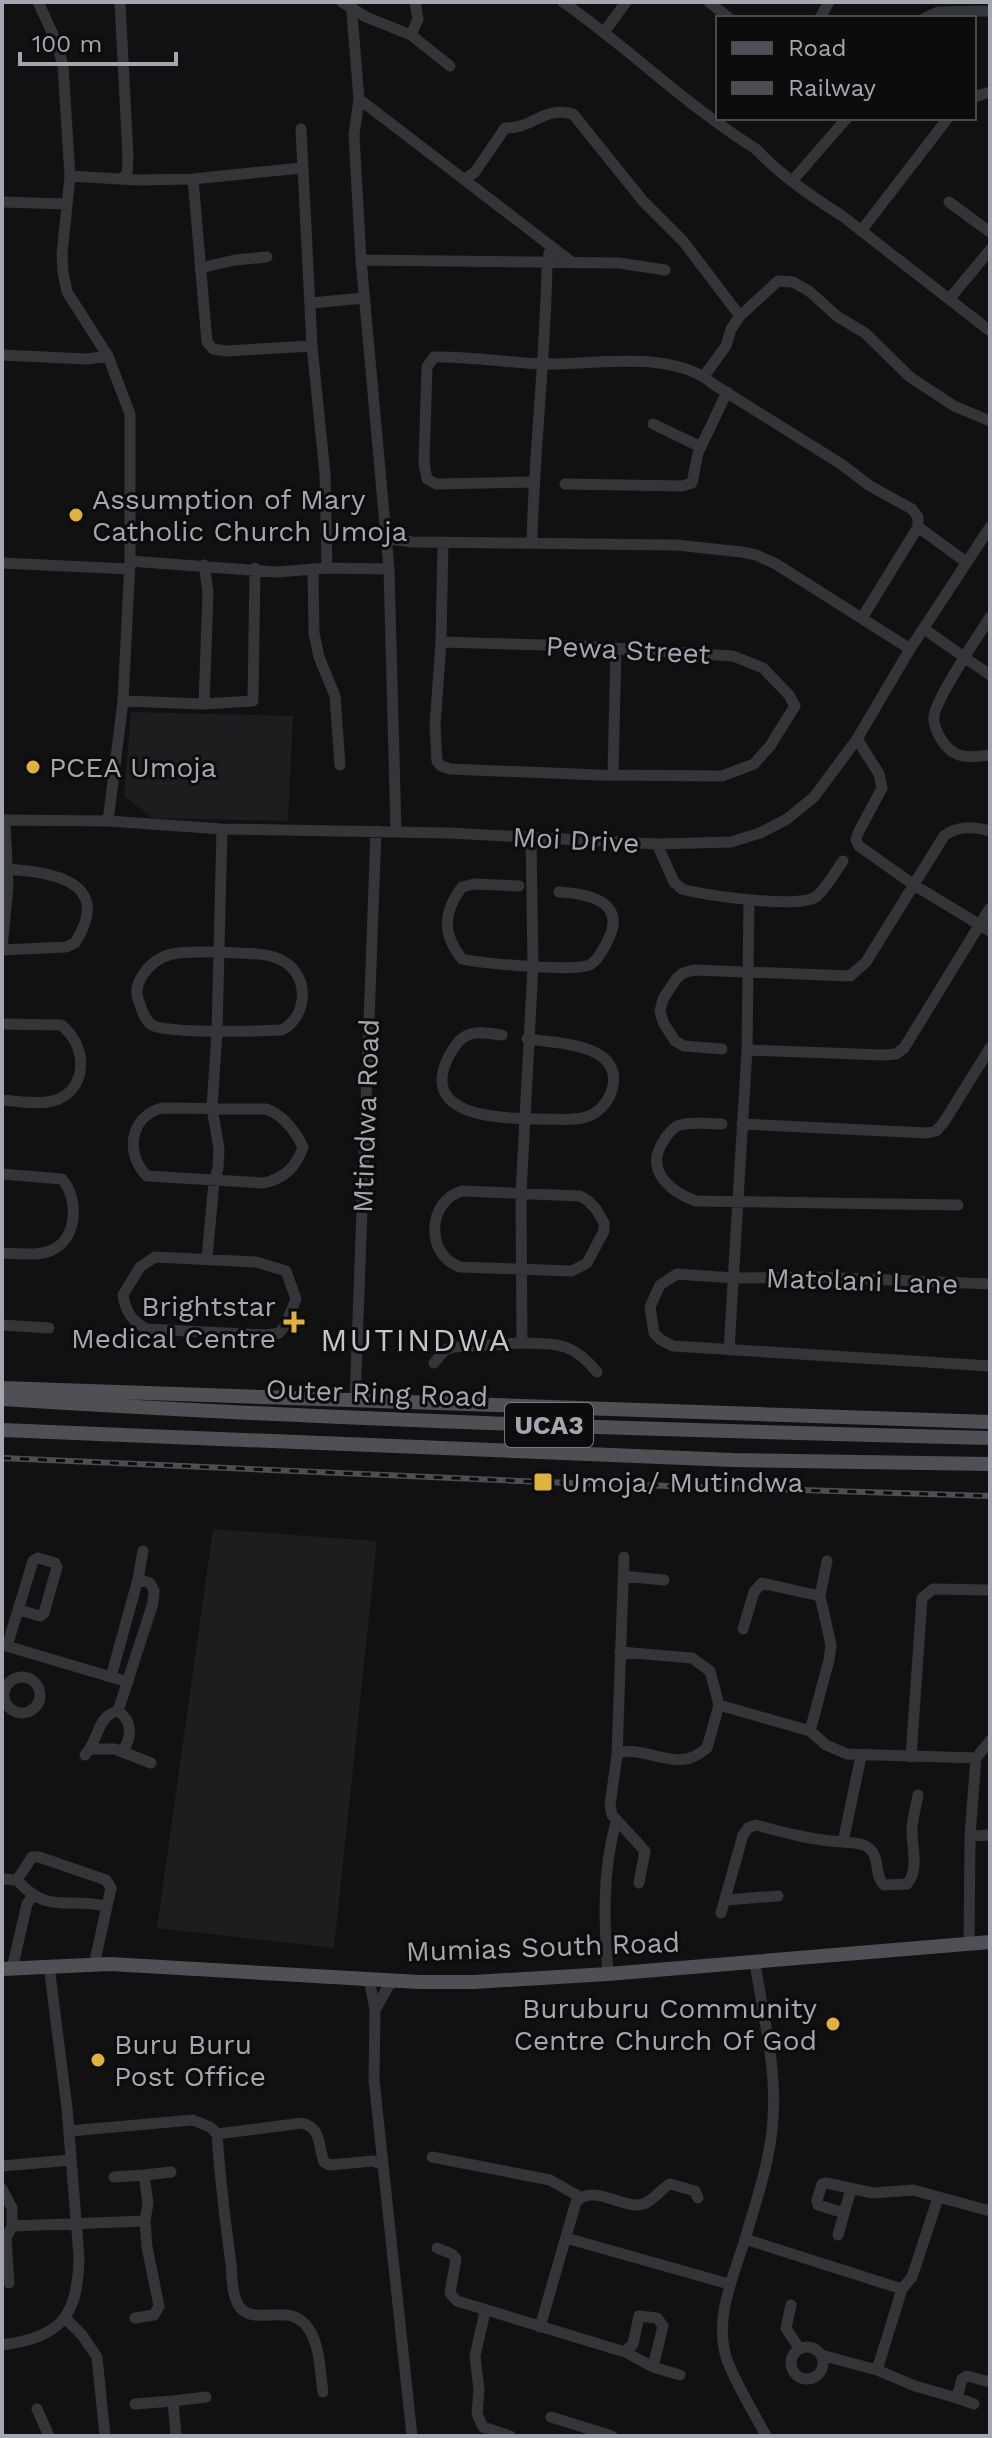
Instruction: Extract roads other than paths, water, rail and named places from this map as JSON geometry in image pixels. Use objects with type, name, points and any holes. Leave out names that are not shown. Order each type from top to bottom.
[{"type":"main road","name":"UCA3","points":[[2,1388],[990,1422]]},
{"type":"main road","name":"Outer Ring Road","points":[[2,1399],[366,1420],[990,1438]]},
{"type":"main road","name":"Outer Ring Road","points":[[2,1430],[733,1460],[990,1464]]},
{"type":"main road","name":"Mumias South Road","points":[[7,1969],[94,1965],[474,1982],[990,1942]]},
{"type":"street","points":[[38,2],[57,43],[63,66],[70,176],[62,254],[67,292],[108,356],[130,414],[130,565],[123,701],[108,821]]},
{"type":"street","points":[[120,2],[128,157],[127,174],[122,178]]},
{"type":"street","points":[[411,35],[418,19],[415,2]]},
{"type":"street","points":[[563,2],[605,31],[716,119]]},
{"type":"street","points":[[605,31],[626,2]]},
{"type":"street","points":[[709,2],[726,16]]},
{"type":"street","points":[[348,4],[411,35],[450,66]]},
{"type":"street","points":[[348,4],[359,99],[354,135],[361,260],[389,569],[396,831]]},
{"type":"street","points":[[929,16],[938,12],[990,11]]},
{"type":"street","points":[[359,99],[573,263]]},
{"type":"street","points":[[465,179],[475,172],[505,128],[520,128],[549,112],[559,110],[573,114],[643,201],[683,241],[740,316]]},
{"type":"street","points":[[717,120],[990,331]]},
{"type":"street","points":[[793,180],[845,120]]},
{"type":"street","points":[[861,231],[946,120]]},
{"type":"street","points":[[301,129],[312,346],[325,474],[327,568]]},
{"type":"street","points":[[70,176],[193,179],[302,168]]},
{"type":"street","points":[[193,179],[205,336],[213,349],[312,346]]},
{"type":"street","points":[[2,202],[67,204]]},
{"type":"street","points":[[949,202],[990,232]]},
{"type":"street","points":[[532,542],[533,482],[545,364],[547,262],[551,246]]},
{"type":"street","points":[[950,298],[990,250]]},
{"type":"street","points":[[200,268],[267,257]]},
{"type":"street","points":[[361,260],[634,264],[665,270]]},
{"type":"street","points":[[704,376],[726,346],[731,329],[740,316],[778,281],[793,282],[809,291],[838,317],[865,333],[910,377],[954,406],[990,421]]},
{"type":"street","points":[[311,303],[364,298]]},
{"type":"street","points":[[2,355],[87,359],[108,356]]},
{"type":"street","points":[[533,482],[430,483],[424,471],[427,367],[434,357],[545,364],[662,363],[704,376],[870,486],[912,509],[918,517],[918,527],[862,618]]},
{"type":"street","points":[[565,484],[686,486],[692,483],[701,447],[727,392]]},
{"type":"street","points":[[653,424],[701,447]]},
{"type":"street","points":[[918,527],[966,562]]},
{"type":"street","name":"Moi Drive","points":[[3,820],[108,821],[222,829],[396,831],[657,844],[731,842],[760,833],[787,819],[814,797],[857,739],[910,649],[990,527]]},
{"type":"street","points":[[385,538],[412,542],[676,545],[756,555],[776,564],[910,649]]},
{"type":"street","points":[[443,542],[435,726],[437,761],[441,766],[450,769],[613,774],[616,649]]},
{"type":"street","points":[[2,563],[204,565],[277,572],[327,568],[389,569]]},
{"type":"street","points":[[204,565],[208,592],[204,704]]},
{"type":"street","points":[[123,701],[204,704],[253,701],[255,568]]},
{"type":"street","points":[[313,569],[314,633],[319,657],[335,696],[340,765]]},
{"type":"street","points":[[990,617],[964,658],[934,716],[937,733],[953,755],[990,755]]},
{"type":"street","points":[[924,629],[990,675]]},
{"type":"street","name":"Pewa Street","points":[[441,642],[733,656],[763,668],[789,695],[795,706],[770,746],[754,764],[722,776],[613,774]]},
{"type":"street","points":[[857,739],[879,774],[882,788],[856,840],[859,846],[914,885],[985,928]]},
{"type":"street","points":[[3,820],[3,869],[8,887],[2,949],[66,947],[75,943],[88,916],[86,901],[75,886],[65,877],[3,869]]},
{"type":"street","points":[[722,1049],[694,1047],[675,1041],[663,1022],[660,1011],[663,999],[683,973],[694,970],[839,978],[850,976],[866,962],[944,836],[962,828],[990,831]]},
{"type":"street","points":[[207,1258],[219,1149],[212,1108],[220,952],[222,829]]},
{"type":"street","name":"Mtindwa Road","points":[[355,1400],[376,831]]},
{"type":"street","points":[[522,1343],[523,1119],[533,966],[531,837]]},
{"type":"street","points":[[657,844],[674,882],[682,889],[749,900],[808,901],[817,896],[843,861]]},
{"type":"street","points":[[519,886],[474,884],[462,887],[447,912],[445,929],[452,947],[462,959],[533,966],[589,966],[612,934],[614,923],[610,911],[584,893],[559,892]]},
{"type":"street","points":[[729,1350],[747,1050],[749,900]]},
{"type":"street","points":[[747,1050],[896,1054],[904,1048],[985,928],[990,908]]},
{"type":"street","points":[[220,952],[269,956],[282,960],[290,967],[304,989],[302,1002],[289,1026],[282,1030],[217,1031],[153,1026],[148,1022],[136,994],[139,981],[149,965],[171,953],[220,952]]},
{"type":"street","points":[[2,1024],[61,1025],[67,1029],[79,1050],[83,1065],[81,1074],[60,1098],[50,1102],[2,1100]]},
{"type":"street","points":[[502,1035],[477,1032],[457,1041],[443,1066],[443,1087],[456,1105],[467,1112],[523,1119],[587,1117],[600,1110],[611,1093],[614,1078],[606,1061],[592,1049],[527,1039]]},
{"type":"street","points":[[742,1124],[936,1131],[990,1048]]},
{"type":"street","points":[[162,1108],[266,1109],[276,1113],[303,1147],[297,1164],[276,1180],[264,1183],[214,1182],[147,1176],[139,1168],[134,1145],[138,1124],[148,1112],[162,1108]]},
{"type":"street","points":[[722,1124],[674,1127],[658,1151],[656,1165],[670,1188],[682,1197],[696,1201],[958,1205]]},
{"type":"street","points":[[2,1174],[62,1179],[75,1211],[74,1221],[55,1249],[43,1253],[2,1253]]},
{"type":"street","points":[[462,1191],[580,1196],[596,1209],[604,1223],[604,1231],[581,1269],[520,1270],[453,1265],[447,1260],[433,1229],[434,1220],[444,1202],[462,1191]]},
{"type":"street","points":[[155,1257],[207,1258],[256,1262],[286,1271],[296,1299],[279,1333],[147,1329],[139,1326],[124,1304],[123,1295],[140,1267],[155,1257]]},
{"type":"street","points":[[734,1278],[677,1274],[660,1285],[650,1307],[654,1333],[673,1346],[990,1366]]},
{"type":"street","name":"Matolani Lane","points":[[734,1278],[817,1277],[990,1284]]},
{"type":"street","points":[[2,1325],[49,1328]]},
{"type":"street","points":[[434,1363],[445,1350],[453,1347],[522,1343],[572,1348],[585,1357],[597,1372]]},
{"type":"street","points":[[111,1677],[143,1551]]},
{"type":"street","points":[[624,1557],[617,1755],[610,1805],[616,1822],[645,1851],[639,1883]]},
{"type":"street","points":[[19,1610],[40,1616],[44,1613],[57,1567],[55,1563],[35,1558],[5,1646],[128,1682]]},
{"type":"street","points":[[810,1731],[826,1676],[831,1645],[820,1596],[827,1561]]},
{"type":"street","points":[[623,1576],[664,1580]]},
{"type":"street","points":[[118,1711],[153,1603],[154,1591],[150,1583],[138,1579]]},
{"type":"street","points":[[743,1629],[754,1592],[762,1583],[820,1596]]},
{"type":"street","points":[[911,1757],[922,1598],[933,1589],[990,1590]]},
{"type":"street","points":[[28,1679],[32,1652]]},
{"type":"street","points":[[617,1755],[626,1751],[673,1760],[688,1759],[707,1748],[719,1705],[710,1671],[692,1658],[620,1652]]},
{"type":"street","points":[[15,1679],[28,1679],[39,1693],[32,1710],[20,1713],[3,1700],[9,1683],[15,1679]]},
{"type":"street","points":[[719,1705],[810,1731],[826,1745],[847,1754],[976,1758]]},
{"type":"street","points":[[118,1711],[103,1719],[88,1752],[122,1752],[151,1763]]},
{"type":"street","points":[[118,1711],[125,1716],[130,1731],[122,1752]]},
{"type":"street","points":[[969,1943],[970,1836],[976,1758],[990,1741]]},
{"type":"street","points":[[843,1842],[861,1756]]},
{"type":"street","points":[[721,1913],[743,1835],[748,1828],[756,1825],[814,1840],[861,1844],[871,1850],[879,1880],[884,1885],[907,1884],[913,1871],[912,1826],[918,1795]]},
{"type":"street","points":[[608,1974],[604,1918],[609,1848],[616,1822]]},
{"type":"street","points":[[970,1836],[990,1835]]},
{"type":"street","points":[[17,1880],[32,1857],[106,1880],[111,1888],[94,1965]]},
{"type":"street","points":[[2,1879],[17,1880],[32,1897],[56,1903],[87,1902],[105,1906]]},
{"type":"street","points":[[725,1900],[778,1896]]},
{"type":"street","points":[[7,1969],[27,1904],[32,1897]]},
{"type":"street","points":[[755,1962],[773,2068],[773,2119],[769,2152],[729,2284],[723,2316],[727,2359],[766,2436]]},
{"type":"street","points":[[2,2345],[28,2341],[49,2333],[65,2318],[79,2278],[69,2131],[49,1966]]},
{"type":"street","points":[[369,1978],[375,2010],[374,2080],[379,2160],[412,2436]]},
{"type":"street","points":[[375,2010],[389,1985],[397,1980]]},
{"type":"street","points":[[69,2131],[193,2120],[210,2127],[217,2134],[223,2203],[238,2305],[256,2316],[289,2314],[303,2322],[311,2332],[316,2347],[323,2392]]},
{"type":"street","points":[[217,2134],[302,2123],[315,2130],[324,2162],[330,2165],[379,2160]]},
{"type":"street","points":[[432,2157],[550,2180],[580,2197]]},
{"type":"street","points":[[2,2166],[71,2160]]},
{"type":"street","points":[[114,2177],[171,2172]]},
{"type":"street","points":[[135,2318],[154,2315],[159,2306],[147,2247],[145,2221],[148,2203],[144,2175]]},
{"type":"street","points":[[844,2213],[818,2205],[820,2188],[826,2183],[873,2193],[913,2190],[990,2211]]},
{"type":"street","points":[[540,2327],[580,2197],[591,2194],[641,2205],[675,2184],[695,2191],[698,2198]]},
{"type":"street","points":[[2,2189],[12,2208],[12,2226],[6,2238],[9,2283]]},
{"type":"street","points":[[838,2235],[851,2189]]},
{"type":"street","points":[[877,2370],[902,2289],[912,2277],[938,2198]]},
{"type":"street","points":[[12,2226],[145,2221]]},
{"type":"street","points":[[566,2238],[729,2284]]},
{"type":"street","points":[[745,2239],[902,2289]]},
{"type":"street","points":[[437,2248],[456,2259],[450,2293],[453,2299],[485,2312],[625,2352],[653,2367],[680,2375]]},
{"type":"street","points":[[791,2305],[786,2328],[799,2348]]},
{"type":"street","points":[[485,2312],[475,2346],[479,2390],[477,2414],[483,2427],[510,2436]]},
{"type":"street","points":[[625,2352],[633,2344],[639,2316],[657,2318],[663,2326],[653,2367]]},
{"type":"street","points":[[65,2318],[97,2357],[105,2436]]},
{"type":"street","points":[[821,2355],[820,2372],[814,2377],[805,2379],[792,2370],[793,2354],[799,2348],[808,2347],[821,2355],[877,2370],[915,2386],[974,2404]]},
{"type":"street","points":[[957,2398],[965,2376],[990,2382]]},
{"type":"street","points":[[135,2404],[206,2397]]},
{"type":"street","points":[[173,2401],[176,2436]]},
{"type":"street","points":[[37,2409],[49,2436]]},
{"type":"street","points":[[551,2417],[612,2436]]},
{"type":"railway","points":[[2,1458],[543,1482],[990,1496]]},
{"type":"place","name":"Assumption of Mary Catholic Church Umoja","points":[[76,515]]},
{"type":"place","name":"PCEA Umoja","points":[[33,767]]},
{"type":"place","name":"Brightstar Medical Centre","points":[[294,1322]]},
{"type":"place","name":"Umoja/ Mutindwa","points":[[543,1482]]},
{"type":"place","name":"Buruburu Community Centre Church Of God","points":[[833,2024]]},
{"type":"place","name":"Buru Buru Post Office","points":[[98,2060]]},
{"type":"district","name":"MUTINDWA","points":[[416,1340]]}]
